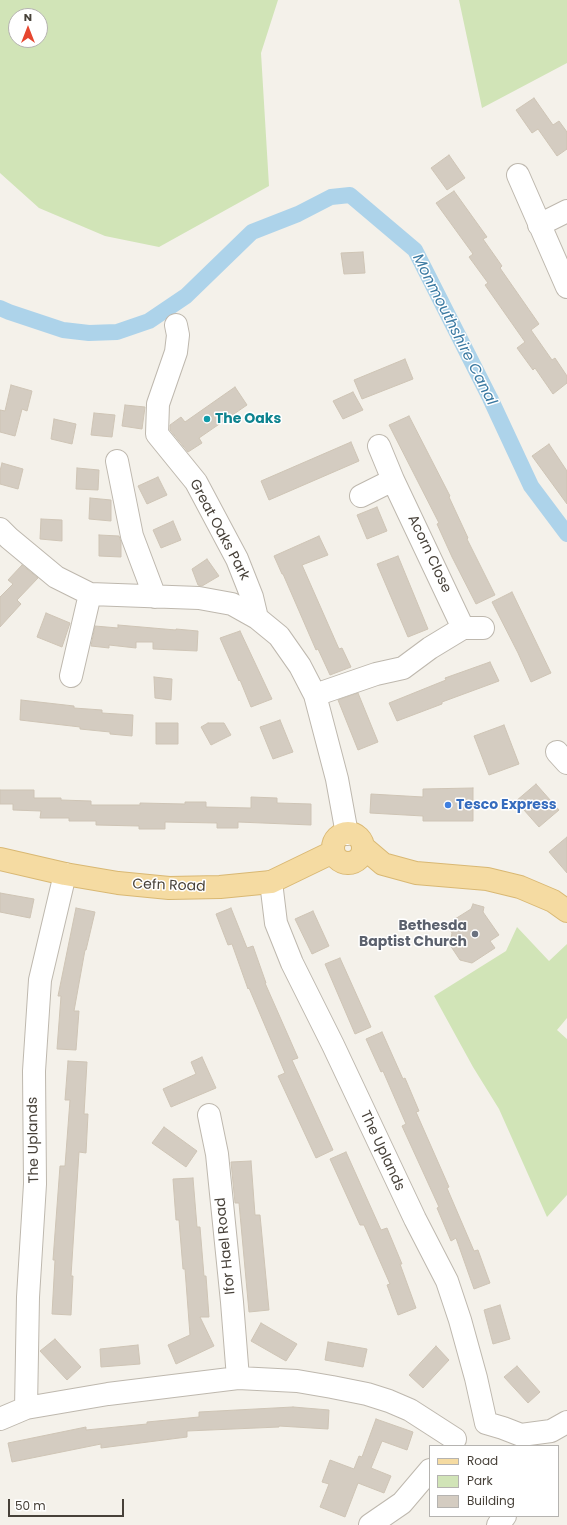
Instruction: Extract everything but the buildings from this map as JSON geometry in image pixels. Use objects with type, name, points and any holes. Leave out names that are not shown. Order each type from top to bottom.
[{"type":"main road","name":"Cefn Road","points":[[0,859],[65,874],[118,883],[169,888],[220,887],[271,882],[334,852],[338,859],[349,863],[355,861],[359,858],[362,852],[355,840]]},
{"type":"main road","points":[[355,840],[383,864],[416,873],[487,879],[520,887],[553,902],[567,911]]},
{"type":"street","points":[[518,175],[567,287]]},
{"type":"street","points":[[539,225],[567,211]]},
{"type":"street","name":"Great Oaks Park","points":[[177,330],[176,352],[158,404],[157,434],[196,482],[237,559],[252,597],[257,618]]},
{"type":"street","name":"Acorn Close","points":[[315,695],[376,674],[403,668],[430,648],[473,628],[393,480],[379,446]]},
{"type":"street","points":[[117,461],[132,536],[155,597]]},
{"type":"street","points":[[361,496],[393,480]]},
{"type":"street","points":[[0,529],[56,577],[90,594],[199,598],[232,604],[257,618],[279,636],[300,666],[315,695],[355,840]]},
{"type":"street","points":[[71,676],[90,594]]},
{"type":"street","name":"The Uplands","points":[[26,1408],[28,1297],[35,1184],[34,1071],[40,980],[65,874]]},
{"type":"street","name":"The Uplands","points":[[271,882],[276,923],[292,963],[415,1219],[447,1281],[460,1320],[476,1378],[486,1423]]},
{"type":"street","name":"Ifor Hael Road","points":[[209,1115],[217,1154],[238,1378]]},
{"type":"street","points":[[0,1419],[26,1408],[108,1394],[238,1378],[297,1381],[367,1394],[410,1410],[452,1443],[469,1429],[486,1423],[503,1428],[525,1440],[551,1431],[567,1422]]},
{"type":"street","points":[[370,1525],[402,1503],[429,1471]]},
{"type":"street","points":[[498,1525],[504,1517]]},
{"type":"green space","points":[[0,0],[278,0],[261,53],[269,186],[159,247],[105,236],[39,208],[0,173]]},
{"type":"green space","points":[[459,0],[567,0],[567,63],[482,108]]},
{"type":"green space","points":[[517,927],[549,961],[567,944],[567,1018],[557,1030],[567,1039],[567,1195],[547,1217],[499,1109],[473,1067],[434,996],[506,951]]},
{"type":"waterway","name":"Monmouthshire Canal","points":[[0,308],[63,330],[89,333],[117,332],[149,321],[186,296],[252,232],[298,214],[331,197],[350,195],[415,250],[490,398],[531,486],[567,534]]},
{"type":"place","name":"The Oaks","points":[[207,419]]},
{"type":"place","name":"Tesco Express","points":[[448,805]]},
{"type":"place","name":"Bethesda Baptist Church","points":[[475,934]]}]
